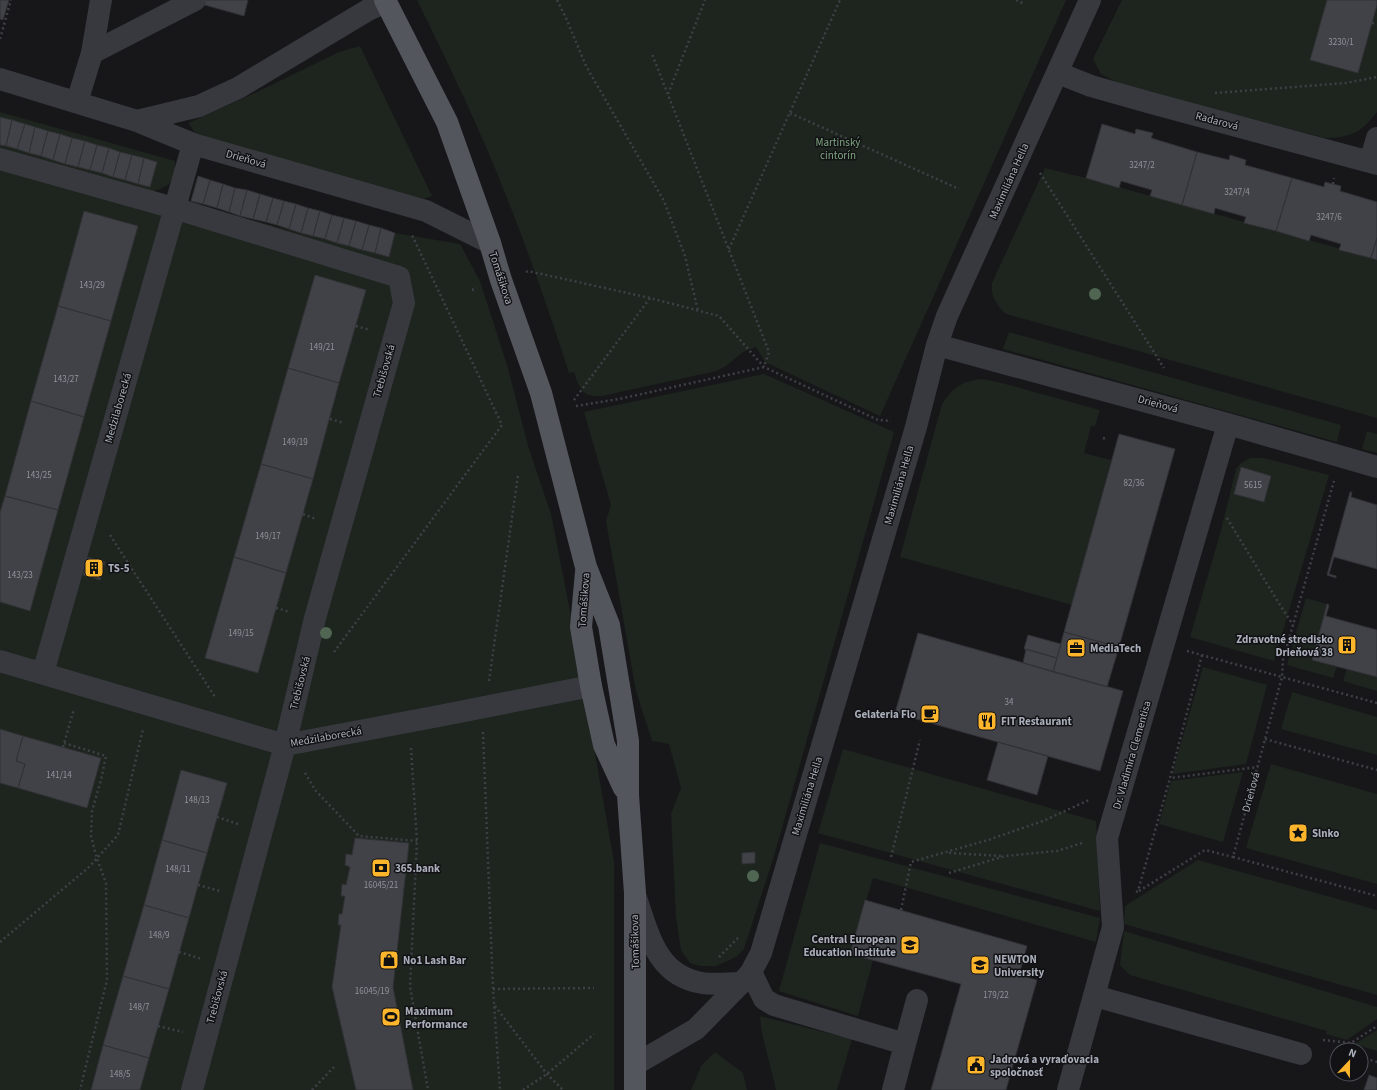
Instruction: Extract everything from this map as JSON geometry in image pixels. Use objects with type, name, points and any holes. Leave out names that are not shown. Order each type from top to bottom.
[{"type":"main road","name":"Tomášikova","points":[[386,1],[447,122],[541,393],[586,567],[609,625],[628,741],[628,795],[635,893],[635,1090]]},
{"type":"main road","name":"Tomášikova","points":[[586,567],[581,627],[591,686],[604,746],[628,795]]},
{"type":"street","points":[[77,102],[92,53],[101,0]]},
{"type":"street","points":[[92,53],[195,0]]},
{"type":"street","name":"Maximiliána Hella","points":[[636,1064],[696,1029],[747,977],[761,953],[916,427],[937,345],[948,316],[1090,0]]},
{"type":"street","points":[[138,122],[200,106],[238,88],[368,10],[386,1]]},
{"type":"street","name":"Radarová","points":[[1058,73],[1091,86],[1374,163]]},
{"type":"street","name":"Drieňová","points":[[0,79],[138,122],[193,144],[426,211],[490,243]]},
{"type":"street","points":[[1374,163],[1377,138]]},
{"type":"street","name":"Medzilaborecká","points":[[44,673],[90,505],[193,144]]},
{"type":"street","points":[[0,159],[174,208]]},
{"type":"street","name":"Trebišovská","points":[[174,208],[400,277],[404,303],[315,618],[285,745],[192,1090]]},
{"type":"street","name":"Drieňová","points":[[937,345],[1228,424],[1377,467]]},
{"type":"street","name":"Dr. Vladimíra Clementisa","points":[[1068,1090],[1113,927],[1107,838],[1228,424]]},
{"type":"street","name":"Medzilaborecká","points":[[0,661],[285,745],[591,686]]},
{"type":"street","points":[[635,893],[656,951],[661,960],[671,970],[684,977],[701,983],[713,984],[747,977],[764,999],[774,1005],[905,1044]]},
{"type":"street","points":[[1095,996],[1300,1054]]},
{"type":"street","points":[[893,1090],[917,1000]]},
{"type":"path","points":[[0,39],[11,0]]},
{"type":"path","points":[[557,0],[586,66],[664,201],[685,256],[698,312]]},
{"type":"path","points":[[668,94],[706,0]]},
{"type":"path","points":[[729,250],[840,0]]},
{"type":"path","points":[[1016,0],[1024,4]]},
{"type":"path","points":[[1372,23],[1377,24]]},
{"type":"path","points":[[652,54],[769,352],[764,367]]},
{"type":"path","points":[[1210,93],[1346,83],[1377,78]]},
{"type":"path","points":[[790,113],[959,189]]},
{"type":"path","points":[[1036,167],[1164,368]]},
{"type":"path","points":[[332,655],[502,424],[408,227]]},
{"type":"path","points":[[525,272],[528,271],[650,298],[698,312],[719,316],[764,367],[878,420],[898,422],[916,427]]},
{"type":"path","points":[[574,400],[650,298]]},
{"type":"path","points":[[576,406],[764,367]]},
{"type":"path","points":[[1103,438],[1107,439]]},
{"type":"path","points":[[500,1090],[483,736],[485,707],[518,475]]},
{"type":"path","name":"Drieňová","points":[[1233,857],[1282,677],[1283,660],[1334,479]]},
{"type":"path","points":[[90,505],[215,697]]},
{"type":"path","points":[[1225,514],[1293,625]]},
{"type":"path","points":[[1164,644],[1377,703]]},
{"type":"path","points":[[1138,891],[1170,778],[1202,655]]},
{"type":"path","points":[[63,747],[75,706]]},
{"type":"path","points":[[0,942],[97,859],[118,835],[144,727]]},
{"type":"path","points":[[1265,738],[1377,770]]},
{"type":"path","points":[[890,857],[920,740]]},
{"type":"path","points":[[64,743],[106,756],[92,811],[91,836],[97,859],[106,883],[107,980],[80,1090]]},
{"type":"path","points":[[410,745],[417,841],[410,987],[428,1090]]},
{"type":"path","points":[[303,766],[304,773],[316,791],[358,836],[417,841]]},
{"type":"path","points":[[1170,778],[1258,767]]},
{"type":"path","points":[[901,910],[911,862],[988,840],[1043,820],[1093,798]]},
{"type":"path","points":[[946,852],[1004,856],[1057,851],[1108,834]]},
{"type":"path","points":[[1134,894],[1205,850],[1377,896]]},
{"type":"path","points":[[949,873],[1004,856]]},
{"type":"path","points":[[718,958],[730,948],[740,936]]},
{"type":"path","points":[[494,989],[594,988]]},
{"type":"path","points":[[495,1005],[547,1074],[563,1090]]},
{"type":"path","points":[[1353,1042],[1377,1026]]},
{"type":"path","points":[[523,1090],[547,1074],[594,1034]]},
{"type":"path","points":[[1300,1054],[1320,1040],[1341,1042]]},
{"type":"path","points":[[312,1090],[334,1067]]},
{"type":"green space","name":"Martinský cintorín","points":[[417,0],[1066,0],[880,416],[765,362],[756,347],[743,352],[726,366],[716,371],[602,396],[586,394],[580,388],[574,372],[569,373],[532,263],[507,198],[476,123]]},
{"type":"green space","points":[[1122,0],[1377,0],[1377,112],[1361,129],[1355,132],[1342,137],[1325,138],[1123,86],[1101,74],[1093,59]]},
{"type":"green space","points":[[360,46],[432,196],[423,199],[197,135],[188,123],[255,93],[339,52]]},
{"type":"green space","points":[[0,112],[175,161],[175,170],[171,181],[165,187],[148,192],[389,257],[395,233],[460,244],[480,281],[507,365],[529,449],[551,514],[572,621],[614,862],[614,1090],[0,1090]]},
{"type":"green space","points":[[1045,168],[1377,259],[1377,418],[1006,314],[993,297],[992,283]]},
{"type":"green space","points":[[1009,332],[1341,425],[1337,442],[1003,349]]},
{"type":"green space","points":[[764,374],[894,432],[774,856],[744,949],[736,957],[716,966],[701,966],[690,963],[681,950],[676,917],[671,814],[681,788],[669,744],[652,741],[636,691],[606,521],[611,505],[584,412]]},
{"type":"green space","points":[[981,379],[998,382],[1100,410],[1095,426],[1091,426],[1084,453],[1111,460],[1072,605],[900,557],[942,404],[950,393],[958,386]]},
{"type":"green space","points":[[1367,431],[1377,434],[1377,453],[1362,449]]},
{"type":"green space","points":[[1250,458],[1263,458],[1329,475],[1274,661],[1190,637],[1220,534],[1236,469],[1240,464]]},
{"type":"green space","points":[[1306,598],[1327,604],[1312,660],[1337,666],[1333,678],[1287,665]]},
{"type":"green space","points":[[1203,667],[1267,685],[1246,764],[1172,774]]},
{"type":"green space","points":[[1347,669],[1377,677],[1377,691],[1343,681]]},
{"type":"green space","points":[[1292,692],[1377,717],[1377,755],[1281,729]]},
{"type":"green space","points":[[843,749],[1096,821],[1100,911],[818,833]]},
{"type":"green space","points":[[1271,764],[1377,794],[1377,884],[1246,848]]},
{"type":"green space","points":[[1243,772],[1223,842],[1159,824],[1171,781]]},
{"type":"green space","points":[[820,843],[1100,918],[1096,942],[873,878],[850,953],[873,960],[858,1016],[779,991]]},
{"type":"green space","points":[[1198,860],[1377,910],[1377,995],[1124,924],[1125,906]]},
{"type":"green space","points":[[1124,931],[1377,1007],[1377,1019],[1347,1040],[1326,1034],[1327,1031],[1130,975],[1120,965]]},
{"type":"green space","points":[[760,1016],[852,1039],[837,1090],[776,1090],[762,1033]]},
{"type":"green space","points":[[1377,1030],[1377,1051],[1369,1048],[1369,1042],[1358,1042]]},
{"type":"green space","points":[[715,1052],[743,1073],[747,1090],[691,1090],[701,1066]]},
{"type":"building","points":[[0,0],[9,0],[3,20],[0,19]]},
{"type":"building","points":[[187,0],[248,0],[244,16]]},
{"type":"building","points":[[1327,0],[1377,0],[1377,5],[1358,73],[1310,60]]},
{"type":"building","points":[[0,117],[12,120],[6,146],[0,145]]},
{"type":"building","points":[[12,120],[25,124],[17,149],[6,146]]},
{"type":"building","points":[[25,124],[35,127],[29,153],[17,149]]},
{"type":"building","points":[[1102,124],[1135,134],[1136,129],[1153,133],[1151,138],[1197,152],[1182,205],[1150,196],[1152,190],[1121,181],[1119,188],[1086,178]]},
{"type":"building","points":[[35,127],[48,131],[41,156],[29,153]]},
{"type":"building","points":[[48,131],[60,134],[53,160],[41,156]]},
{"type":"building","points":[[60,134],[72,138],[65,164],[53,160]]},
{"type":"building","points":[[72,138],[85,141],[78,167],[65,164]]},
{"type":"building","points":[[85,141],[97,145],[90,170],[78,167]]},
{"type":"building","points":[[97,145],[109,148],[102,173],[90,170]]},
{"type":"building","points":[[109,148],[120,152],[113,177],[102,173]]},
{"type":"building","points":[[120,152],[132,155],[125,180],[113,177]]},
{"type":"building","points":[[1197,152],[1229,160],[1230,155],[1246,160],[1245,165],[1292,178],[1276,231],[1244,223],[1246,217],[1215,208],[1214,214],[1182,205]]},
{"type":"building","points":[[132,155],[144,158],[138,184],[125,180]]},
{"type":"building","points":[[144,158],[157,162],[150,187],[138,184]]},
{"type":"building","points":[[198,176],[210,180],[203,204],[191,201]]},
{"type":"building","points":[[1292,178],[1324,187],[1325,182],[1341,186],[1340,191],[1377,202],[1377,238],[1371,258],[1339,250],[1341,244],[1311,235],[1309,241],[1276,231]]},
{"type":"building","points":[[210,180],[223,184],[217,208],[203,204]]},
{"type":"building","points":[[223,184],[235,188],[229,212],[217,208]]},
{"type":"building","points":[[235,188],[247,190],[240,216],[229,212]]},
{"type":"building","points":[[247,190],[260,194],[253,219],[240,216]]},
{"type":"building","points":[[260,194],[273,198],[266,222],[253,219]]},
{"type":"building","points":[[273,198],[284,201],[277,225],[266,222]]},
{"type":"building","points":[[284,201],[296,204],[289,229],[277,225]]},
{"type":"building","points":[[296,204],[308,208],[301,233],[289,229]]},
{"type":"building","points":[[308,208],[320,211],[313,236],[301,233]]},
{"type":"building","points":[[84,211],[138,226],[111,321],[58,306]]},
{"type":"building","points":[[320,211],[332,215],[325,239],[313,236]]},
{"type":"building","points":[[332,215],[344,218],[337,243],[325,239]]},
{"type":"building","points":[[344,218],[356,221],[349,246],[337,243]]},
{"type":"building","points":[[356,221],[369,225],[362,250],[349,246]]},
{"type":"building","points":[[369,225],[381,228],[375,253],[362,250]]},
{"type":"building","points":[[381,228],[395,233],[389,257],[375,253]]},
{"type":"building","points":[[1377,238],[1377,260],[1371,258]]},
{"type":"building","points":[[315,275],[366,290],[339,383],[288,368]]},
{"type":"building","points":[[58,306],[111,321],[84,417],[31,401]]},
{"type":"building","points":[[288,368],[339,383],[313,479],[261,464]]},
{"type":"building","points":[[31,401],[84,417],[58,510],[5,496]]},
{"type":"building","points":[[1119,434],[1175,449],[1119,647],[1064,632]]},
{"type":"building","points":[[261,464],[313,479],[286,573],[234,557]]},
{"type":"building","points":[[1241,467],[1271,476],[1264,502],[1234,494]]},
{"type":"building","points":[[1350,492],[1352,492],[1351,497],[1377,505],[1377,569],[1334,557],[1329,574],[1336,576],[1336,578],[1327,575]]},
{"type":"building","points":[[5,496],[58,510],[30,611],[0,602],[0,512]]},
{"type":"building","name":"TS-5","points":[[88,557],[105,562],[100,580],[83,575]]},
{"type":"building","points":[[234,557],[286,573],[258,673],[205,658]]},
{"type":"building","name":"Zdravotné stredisko Drieňová 38","points":[[1327,604],[1329,605],[1326,616],[1377,630],[1377,677],[1312,660]]},
{"type":"building","points":[[1064,632],[1119,647],[1107,687],[1053,672]]},
{"type":"building","points":[[918,633],[1123,691],[1100,771],[895,713]]},
{"type":"building","points":[[1028,635],[1061,644],[1057,658],[1024,649]]},
{"type":"building","points":[[1026,649],[1057,658],[1053,672],[1023,663]]},
{"type":"building","points":[[0,729],[23,736],[16,761],[25,764],[18,788],[0,783]]},
{"type":"building","points":[[23,736],[101,758],[87,808],[18,788],[25,764],[16,761]]},
{"type":"building","points":[[998,742],[1048,756],[1037,795],[987,780]]},
{"type":"building","points":[[181,770],[227,783],[207,853],[162,840]]},
{"type":"building","points":[[355,838],[409,843],[393,987],[413,1090],[356,1090],[332,987],[341,925],[338,925],[339,914],[342,914],[345,896],[341,896],[342,884],[346,885],[350,867],[345,865],[346,854],[352,855]]},
{"type":"building","points":[[162,840],[207,853],[189,918],[144,905]]},
{"type":"building","points":[[755,852],[755,863],[742,864],[742,853]]},
{"type":"building","points":[[865,900],[1027,946],[1019,975],[1037,980],[1006,1090],[931,1090],[961,984],[850,954]]},
{"type":"building","points":[[144,905],[189,918],[169,989],[123,976]]},
{"type":"building","points":[[123,976],[169,989],[149,1058],[103,1045]]},
{"type":"building","points":[[103,1045],[149,1058],[140,1090],[91,1090]]},
{"type":"building","points":[[1369,1075],[1377,1078],[1377,1090],[1364,1090],[1367,1082],[1369,1082]]},
{"type":"place","name":"TS-5","points":[[94,568]]},
{"type":"place","name":"Zdravotné stredisko Drieňová 38","points":[[1347,645]]},
{"type":"place","name":"MediaTech","points":[[1076,648]]},
{"type":"place","name":"Gelateria Flo","points":[[930,714]]},
{"type":"place","name":"FIT Restaurant","points":[[987,721]]},
{"type":"place","name":"Slnko","points":[[1298,833]]},
{"type":"place","name":"365.bank","points":[[381,868]]},
{"type":"place","name":"Central European Education Institute","points":[[910,945]]},
{"type":"place","name":"No1 Lash Bar","points":[[389,960]]},
{"type":"place","name":"NEWTON University","points":[[980,965]]},
{"type":"place","name":"Maximum Performance","points":[[391,1017]]},
{"type":"place","name":"Jadrová a vyraďovacia spoločnosť","points":[[976,1065]]}]
